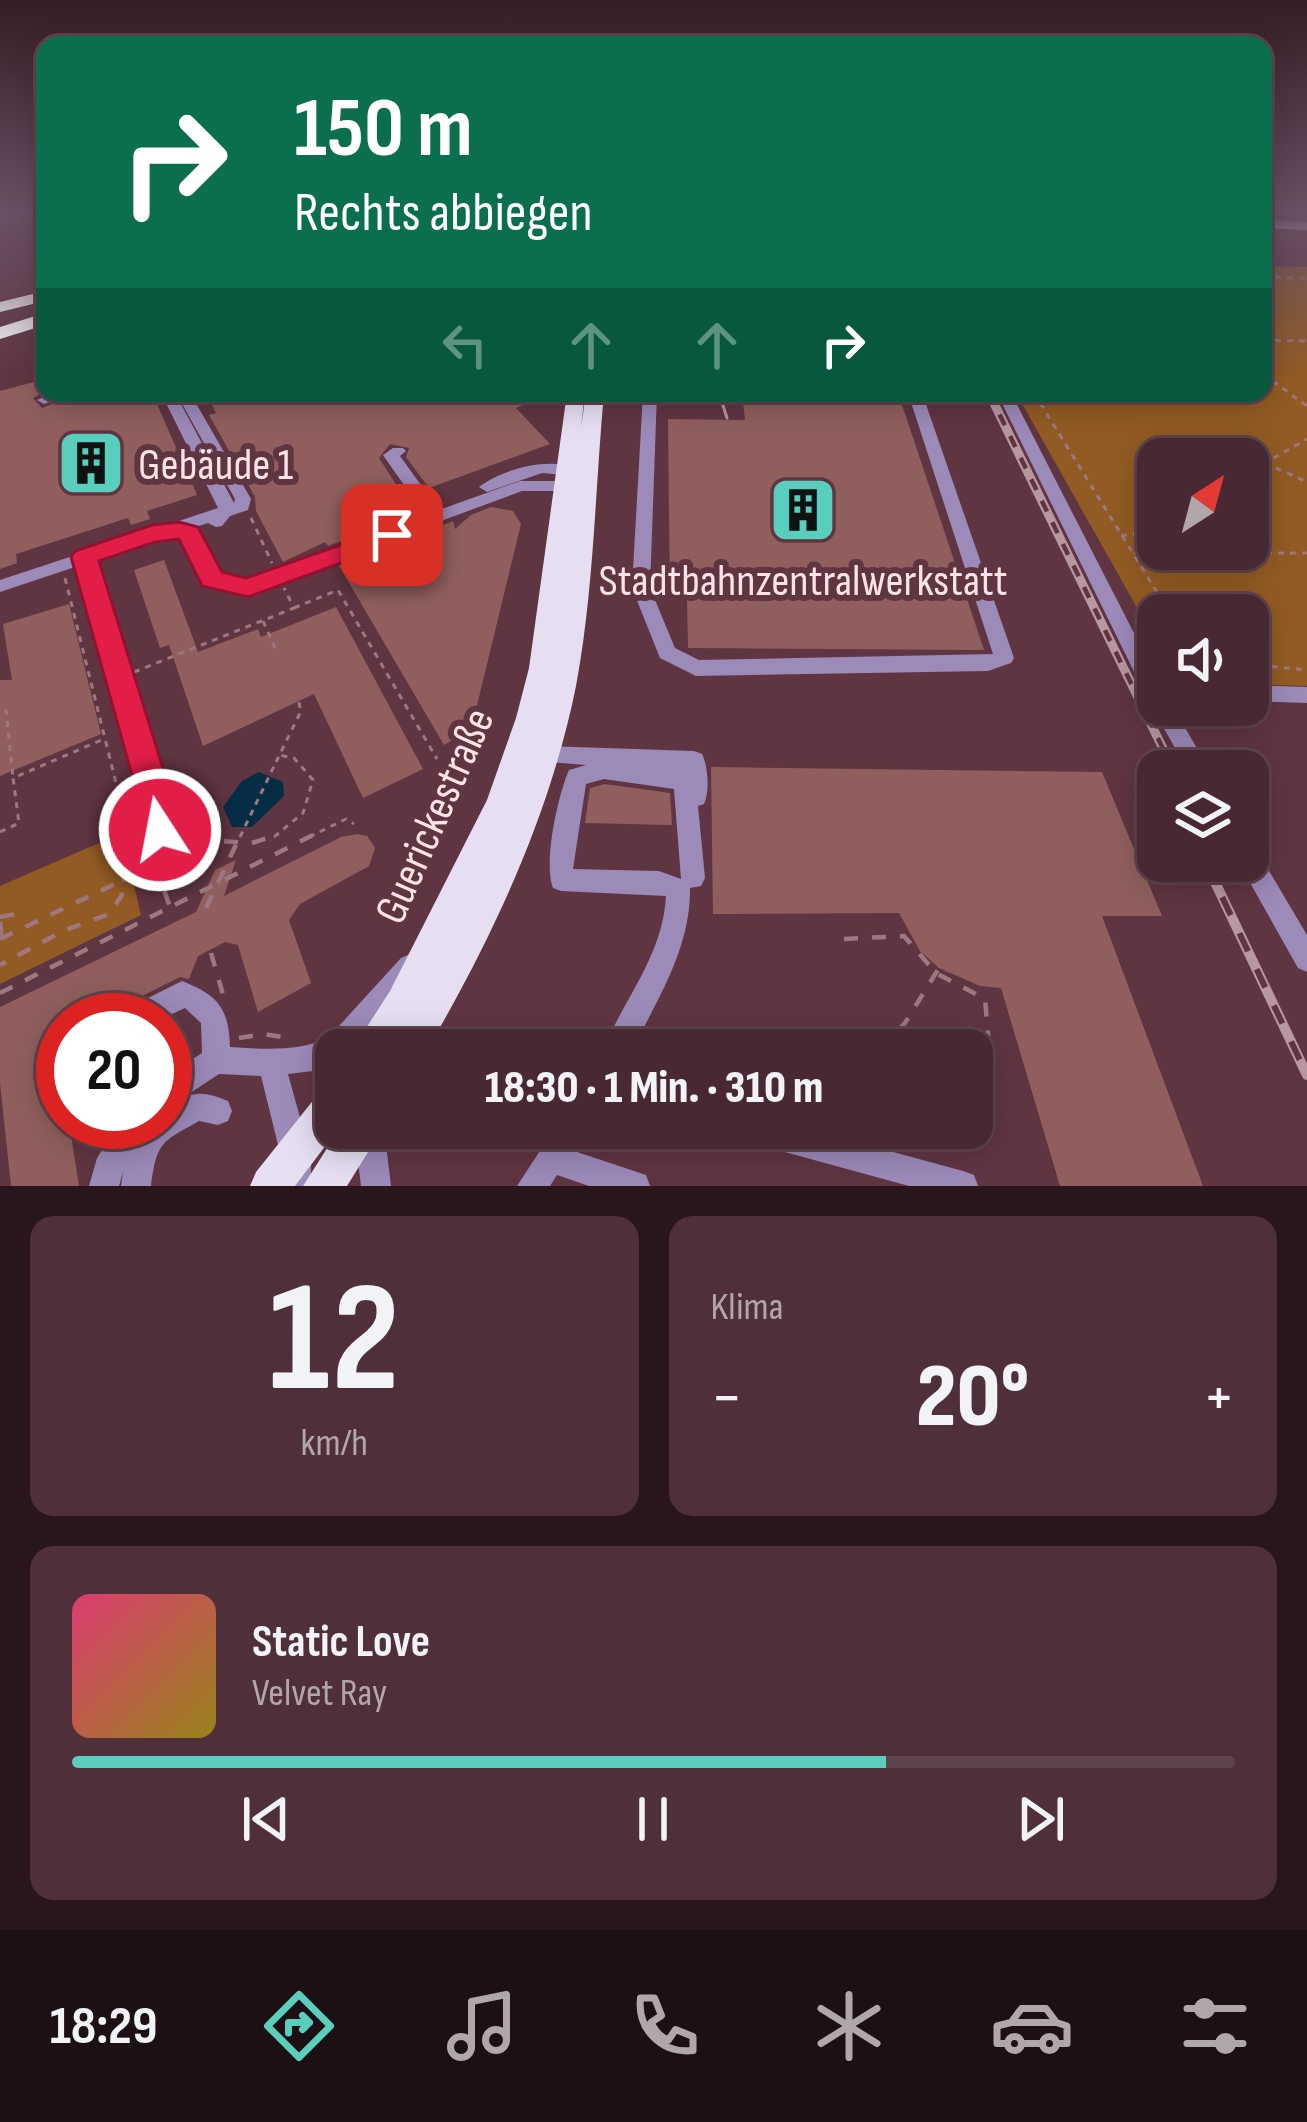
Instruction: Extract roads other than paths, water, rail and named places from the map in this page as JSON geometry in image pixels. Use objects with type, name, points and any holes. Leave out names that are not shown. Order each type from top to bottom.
[{"type":"highway","points":[[2,296],[36,287]]},
{"type":"highway","points":[[2,296],[36,296]]},
{"type":"highway","points":[[0,325],[36,315]]},
{"type":"main road","name":"Guerickestraße","points":[[384,1029],[402,1003],[501,802],[530,718],[569,485],[575,402]]},
{"type":"main road","name":"Guerickestraße","points":[[418,1029],[480,921],[545,755],[575,600],[569,485],[592,402]]},
{"type":"main road","points":[[301,1180],[315,1148]]},
{"type":"main road","points":[[301,1180],[340,1149]]},
{"type":"street","points":[[173,402],[228,507],[213,518],[196,543]]},
{"type":"street","points":[[0,586],[242,506],[243,499],[188,402]]},
{"type":"street","points":[[650,402],[641,588],[667,652],[696,668],[988,664],[1004,658],[918,402]]},
{"type":"street","points":[[1009,402],[1137,656]]},
{"type":"street","points":[[398,452],[391,455],[436,518]]},
{"type":"street","points":[[475,472],[485,477],[554,460],[569,485]]},
{"type":"street","points":[[460,509],[483,488],[513,475],[569,485]]},
{"type":"street","points":[[152,534],[189,533],[212,580],[248,587],[501,494],[539,496],[569,485]]},
{"type":"street","points":[[84,557],[160,815],[160,830],[146,850]]},
{"type":"street","points":[[1269,694],[1307,695]]},
{"type":"street","points":[[545,755],[694,760],[699,851],[686,883]]},
{"type":"street","points":[[628,1029],[674,940],[680,917],[686,883],[684,781],[586,771],[572,786],[573,813],[557,868],[561,880],[686,883]]},
{"type":"street","points":[[1263,882],[1307,959]]},
{"type":"street","points":[[192,1076],[216,1060],[271,1063],[321,1056],[338,1048],[390,985],[424,956]]},
{"type":"street","points":[[192,998],[203,1002],[217,1033],[216,1060]]},
{"type":"street","points":[[271,1063],[280,1114],[301,1180]]},
{"type":"street","points":[[192,1108],[218,1111]]},
{"type":"street","points":[[104,1186],[123,1149]]},
{"type":"street","points":[[136,1186],[141,1149]]},
{"type":"street","points":[[370,1149],[376,1186]]},
{"type":"street","points":[[532,1186],[559,1149]]},
{"type":"street","points":[[828,1149],[963,1186]]},
{"type":"street","points":[[553,1159],[595,1180],[635,1186]]},
{"type":"water","points":[[259,772],[283,782],[284,796],[252,827],[232,827],[223,807],[242,781]]},
{"type":"tram line","points":[[722,402],[727,418]]},
{"type":"railway","points":[[993,402],[1164,750]]},
{"type":"railway","points":[[1215,882],[1307,1075]]},
{"type":"place","name":"Gebäude 1","points":[[91,463]]},
{"type":"place","name":"Stadtbahnzentralwerkstatt","points":[[803,510]]}]
